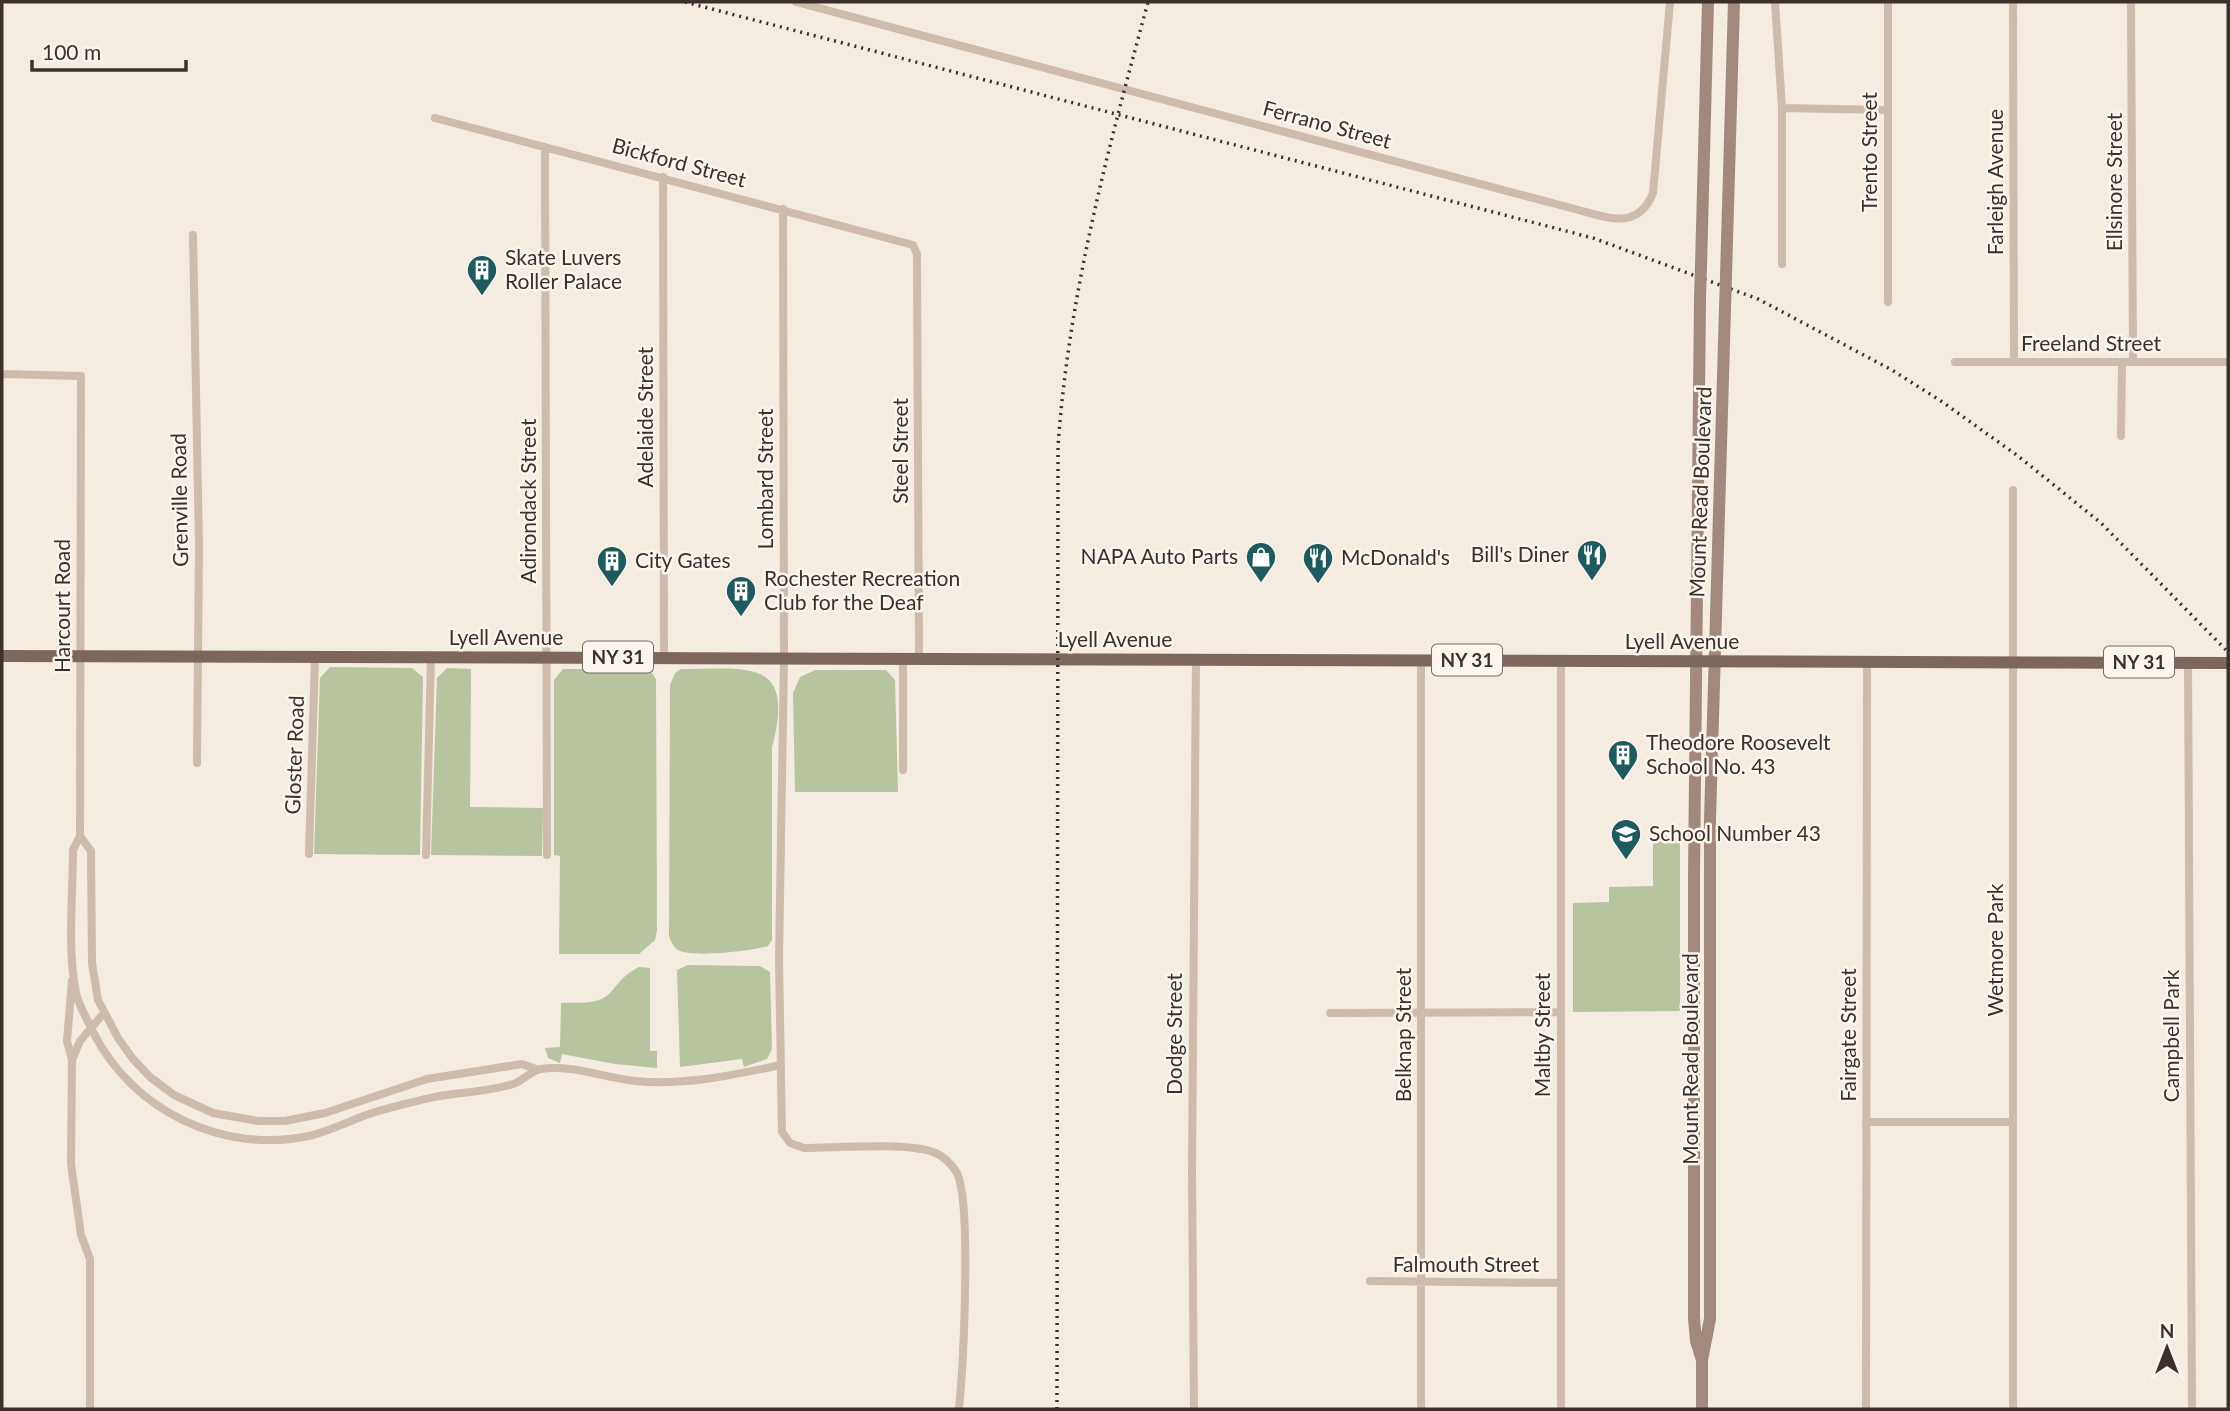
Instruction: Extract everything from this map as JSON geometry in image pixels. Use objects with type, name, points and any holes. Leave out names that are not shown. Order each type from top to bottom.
[{"type":"main road","name":"Mount Read Boulevard","points":[[1702,1360],[1696,1341],[1694,1318],[1695,661],[1699,298],[1708,2]]},
{"type":"main road","name":"Mount Read Boulevard","points":[[1702,1409],[1702,1360],[1710,1319],[1710,820],[1734,2]]},
{"type":"main road","name":"Lyell Avenue","points":[[2,656],[2228,663]]},
{"type":"street","name":"Ferrano Street","points":[[796,2],[1558,205],[1626,219],[1640,214],[1653,193],[1670,2]]},
{"type":"street","points":[[1775,2],[1782,108],[1782,264]]},
{"type":"street","name":"Trento Street","points":[[1888,2],[1888,302]]},
{"type":"street","name":"Farleigh Avenue","points":[[2013,2],[2014,362]]},
{"type":"street","name":"Ellsinore Street","points":[[2131,2],[2133,362]]},
{"type":"street","points":[[1782,108],[1887,110]]},
{"type":"street","name":"Bickford Street","points":[[435,118],[913,245]]},
{"type":"street","name":"Adirondack Street","points":[[545,147],[547,855]]},
{"type":"street","name":"Adelaide Street","points":[[663,177],[664,658]]},
{"type":"street","name":"Lombard Street","points":[[783,209],[784,658],[779,959],[782,1132],[790,1143],[804,1148],[913,1149],[933,1152],[946,1160],[957,1174],[963,1242],[964,1366],[959,1409]]},
{"type":"street","name":"Grenville Road","points":[[193,235],[197,763]]},
{"type":"street","name":"Steel Street","points":[[913,245],[917,254],[919,658]]},
{"type":"street","name":"Freeland Street","points":[[1955,362],[2228,362]]},
{"type":"street","points":[[2121,436],[2122,362]]},
{"type":"street","name":"Harcourt Road","points":[[2,374],[81,376],[80,836]]},
{"type":"street","name":"Wetmore Park","points":[[2013,491],[2013,1409]]},
{"type":"street","name":"Gloster Road","points":[[309,854],[315,657]]},
{"type":"street","points":[[426,855],[431,657]]},
{"type":"street","points":[[903,658],[903,770]]},
{"type":"street","name":"Dodge Street","points":[[1194,1409],[1192,1173],[1196,659]]},
{"type":"street","name":"Belknap Street","points":[[1421,660],[1421,1409]]},
{"type":"street","name":"Maltby Street","points":[[1561,660],[1561,1409]]},
{"type":"street","name":"Fairgate Street","points":[[1866,1409],[1867,662]]},
{"type":"street","name":"Campbell Park","points":[[2188,662],[2192,1409]]},
{"type":"street","points":[[90,1409],[90,1259],[81,1235],[71,1164],[72,1060],[67,1041],[73,975],[73,850],[80,836],[91,851],[92,963],[98,1000],[104,1013],[133,1059],[174,1095],[213,1113],[258,1121],[285,1121],[325,1113],[427,1079],[522,1064],[536,1069],[559,1069],[624,1080],[664,1082],[733,1075],[781,1065]]},
{"type":"street","points":[[73,975],[77,996],[91,1028],[104,1054],[124,1079],[165,1112],[214,1133],[261,1140],[312,1135],[413,1102],[514,1084],[536,1069]]},
{"type":"street","points":[[1330,1013],[1561,1012]]},
{"type":"street","points":[[72,1060],[91,1028],[104,1013]]},
{"type":"street","points":[[1866,1122],[2013,1122]]},
{"type":"street","name":"Falmouth Street","points":[[1370,1282],[1561,1283]]},
{"type":"green space","points":[[330,667],[412,668],[423,677],[420,855],[314,854],[320,678]]},
{"type":"green space","points":[[447,668],[471,669],[470,807],[543,808],[542,856],[431,855],[437,678]]},
{"type":"green space","points":[[563,669],[643,669],[652,673],[656,679],[657,930],[655,940],[639,954],[559,954],[560,856],[554,855],[554,680]]},
{"type":"green space","points":[[681,669],[746,670],[761,674],[771,683],[777,697],[778,718],[772,748],[772,940],[768,946],[737,952],[685,952],[673,946],[669,936],[670,685],[675,673]]},
{"type":"green space","points":[[815,670],[886,670],[895,680],[898,792],[795,792],[793,693],[800,677]]},
{"type":"green space","points":[[1658,836],[1680,836],[1680,1011],[1573,1012],[1573,903],[1609,902],[1609,887],[1653,886],[1653,843],[1658,843]]},
{"type":"green space","points":[[688,965],[760,966],[770,972],[772,1049],[767,1059],[744,1067],[742,1059],[680,1067],[677,970]]},
{"type":"green space","points":[[639,967],[650,968],[650,1051],[657,1051],[657,1068],[615,1064],[562,1054],[560,1063],[548,1058],[545,1048],[560,1047],[561,1003],[599,1000],[610,993],[626,975]]},
{"type":"railway","points":[[685,2],[1593,238],[1758,299],[1892,370],[2018,456],[2101,523],[2228,652]]},
{"type":"railway","points":[[1057,1409],[1058,446],[1071,332],[1092,222],[1148,2]]},
{"type":"place","name":"Skate Luvers Roller Palace","points":[[482,297]]},
{"type":"place","name":"Bill's Diner","points":[[1592,582]]},
{"type":"place","name":"NAPA Auto Parts","points":[[1261,584]]},
{"type":"place","name":"McDonald's","points":[[1318,585]]},
{"type":"place","name":"City Gates","points":[[612,588]]},
{"type":"place","name":"Rochester Recreation Club for the Deaf","points":[[741,618]]},
{"type":"place","name":"Theodore Roosevelt School No. 43","points":[[1623,782]]},
{"type":"place","name":"School Number 43","points":[[1626,861]]}]
